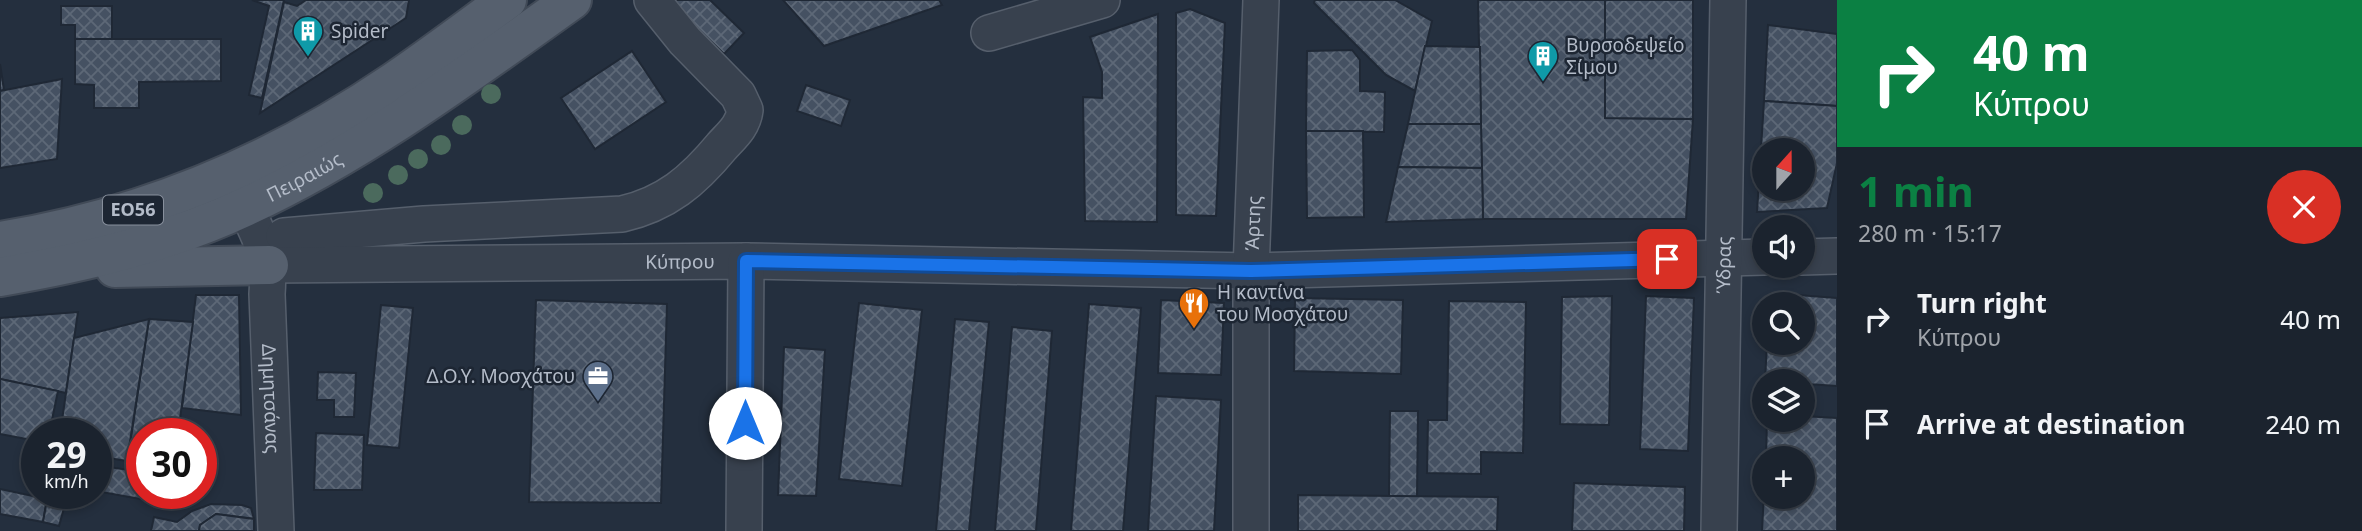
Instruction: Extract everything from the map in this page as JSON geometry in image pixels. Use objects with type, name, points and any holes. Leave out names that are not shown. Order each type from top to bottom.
[{"type":"main road","name":"Πειραιώς","points":[[15,275],[169,237],[260,186],[368,140],[572,0]]},
{"type":"main road","name":"Πειραιώς","points":[[0,241],[156,203],[260,186],[395,81],[484,6]]},
{"type":"main road","points":[[15,275],[143,266],[276,250]]},
{"type":"street","points":[[276,250],[424,224],[622,214],[652,206],[680,190],[739,127],[745,110],[738,95],[685,41],[652,0]]},
{"type":"street","points":[[989,33],[1102,0]]},
{"type":"street","name":"Άρτης","points":[[1251,531],[1251,271],[1261,0]]},
{"type":"street","name":"Ύδρας","points":[[1719,531],[1728,0]]},
{"type":"street","name":"Δημητσάνας","points":[[260,186],[258,233],[276,250],[267,294],[276,531]]},
{"type":"street","name":"Κύπρου","points":[[276,250],[1251,271],[1752,257]]},
{"type":"street","points":[[1815,257],[1837,256]]},
{"type":"street","points":[[744,531],[746,261]]},
{"type":"building","points":[[252,0],[284,0],[262,98],[249,95],[269,6]]},
{"type":"building","name":"Spider","points":[[306,0],[409,0],[406,18],[260,113],[284,2],[297,6]]},
{"type":"building","points":[[668,0],[710,0],[744,33],[724,54]]},
{"type":"building","points":[[783,0],[939,0],[942,5],[824,46]]},
{"type":"building","points":[[1315,0],[1395,0],[1432,21],[1415,91],[1386,75],[1314,3]]},
{"type":"building","name":"Βυρσοδεψείο Σίμου","points":[[1478,0],[1605,0],[1605,118],[1693,119],[1686,219],[1483,219]]},
{"type":"building","points":[[1605,0],[1693,0],[1693,119],[1605,118]]},
{"type":"building","points":[[61,6],[112,6],[112,39],[75,39],[75,25],[61,25]]},
{"type":"building","points":[[1190,9],[1225,23],[1216,216],[1176,215],[1176,13]]},
{"type":"building","points":[[1158,14],[1157,222],[1085,221],[1083,97],[1102,98],[1102,72],[1090,37]]},
{"type":"building","points":[[1768,25],[1837,34],[1837,106],[1764,101]]},
{"type":"building","points":[[75,39],[221,39],[221,81],[139,82],[139,108],[94,108],[94,85],[75,84]]},
{"type":"building","points":[[1425,46],[1480,47],[1481,124],[1408,124]]},
{"type":"building","points":[[1352,50],[1360,60],[1360,91],[1385,92],[1384,132],[1306,131],[1307,51]]},
{"type":"building","points":[[632,51],[666,102],[595,149],[561,98]]},
{"type":"building","points":[[0,64],[4,90],[0,91]]},
{"type":"building","points":[[62,79],[57,159],[0,168],[0,91]]},
{"type":"building","points":[[806,85],[850,100],[841,126],[797,111]]},
{"type":"building","points":[[1764,101],[1837,106],[1837,163],[1827,208],[1757,212],[1758,201],[1815,201],[1815,138],[1762,138]]},
{"type":"building","points":[[1408,124],[1481,124],[1482,168],[1398,167]]},
{"type":"building","points":[[1306,131],[1363,131],[1364,217],[1307,218]]},
{"type":"building","points":[[1398,167],[1482,168],[1483,219],[1386,222]]},
{"type":"building","points":[[196,295],[239,295],[241,415],[182,408]]},
{"type":"building","points":[[1612,296],[1609,425],[1560,424],[1562,297]]},
{"type":"building","points":[[1646,296],[1694,298],[1688,451],[1640,449]]},
{"type":"building","points":[[1815,296],[1837,298],[1837,386],[1815,384],[1815,369],[1766,369],[1766,355],[1815,355]]},
{"type":"building","points":[[1295,298],[1403,300],[1401,374],[1294,371]]},
{"type":"building","name":"Δ.Ο.Υ. Μοσχάτου","points":[[536,300],[667,304],[661,503],[529,502]]},
{"type":"building","points":[[1161,300],[1224,303],[1221,375],[1158,373]]},
{"type":"building","points":[[1449,301],[1526,302],[1523,453],[1481,452],[1481,474],[1427,473],[1428,420],[1447,420]]},
{"type":"building","points":[[859,303],[922,310],[902,486],[839,479]]},
{"type":"building","points":[[1089,304],[1141,308],[1123,531],[1071,531]]},
{"type":"building","points":[[381,305],[413,308],[399,448],[367,445]]},
{"type":"building","points":[[78,312],[66,393],[0,379],[0,318]]},
{"type":"building","points":[[149,319],[193,322],[180,418],[134,418]]},
{"type":"building","points":[[149,319],[134,418],[126,418],[126,461],[112,459],[112,418],[62,418],[74,338]]},
{"type":"building","points":[[955,319],[989,322],[969,531],[936,531]]},
{"type":"building","points":[[1012,327],[1052,331],[1036,531],[995,531]]},
{"type":"building","points":[[784,347],[825,350],[816,496],[778,495]]},
{"type":"building","points":[[318,372],[356,373],[354,417],[334,417],[334,400],[317,400]]},
{"type":"building","points":[[0,379],[58,391],[52,418],[21,418],[21,438],[0,434]]},
{"type":"building","points":[[1156,396],[1221,400],[1214,531],[1148,531]]},
{"type":"building","points":[[1390,411],[1418,411],[1417,497],[1389,497]]},
{"type":"building","points":[[1815,417],[1837,418],[1837,531],[1762,531],[1763,509],[1815,509],[1815,446],[1766,446],[1767,432],[1815,432]]},
{"type":"building","points":[[316,433],[364,435],[362,490],[314,490]]},
{"type":"building","points":[[112,467],[126,470],[126,496],[112,494]]},
{"type":"building","points":[[1574,483],[1685,487],[1684,531],[1572,531]]},
{"type":"building","points":[[0,489],[21,493],[21,509],[45,509],[43,522],[0,514]]},
{"type":"building","points":[[1298,495],[1498,497],[1497,531],[1298,531]]},
{"type":"building","points":[[217,504],[242,505],[251,508],[254,519],[216,514],[200,525],[199,531],[151,531],[154,517],[177,522],[192,511],[217,509]]},
{"type":"building","points":[[45,509],[64,509],[59,526],[43,522]]},
{"type":"building","points":[[216,514],[254,519],[254,531],[199,531],[200,525]]},
{"type":"place","name":"Spider","points":[[308,58]]},
{"type":"place","name":"Βυρσοδεψείο Σίμου","points":[[1543,83]]},
{"type":"place","name":"Η καντίνα του Μοσχάτου","points":[[1194,330]]},
{"type":"place","name":"Δ.Ο.Υ. Μοσχάτου","points":[[598,403]]},
{"type":"route","points":[[745,423],[746,261],[1251,271],[1667,259]]}]
